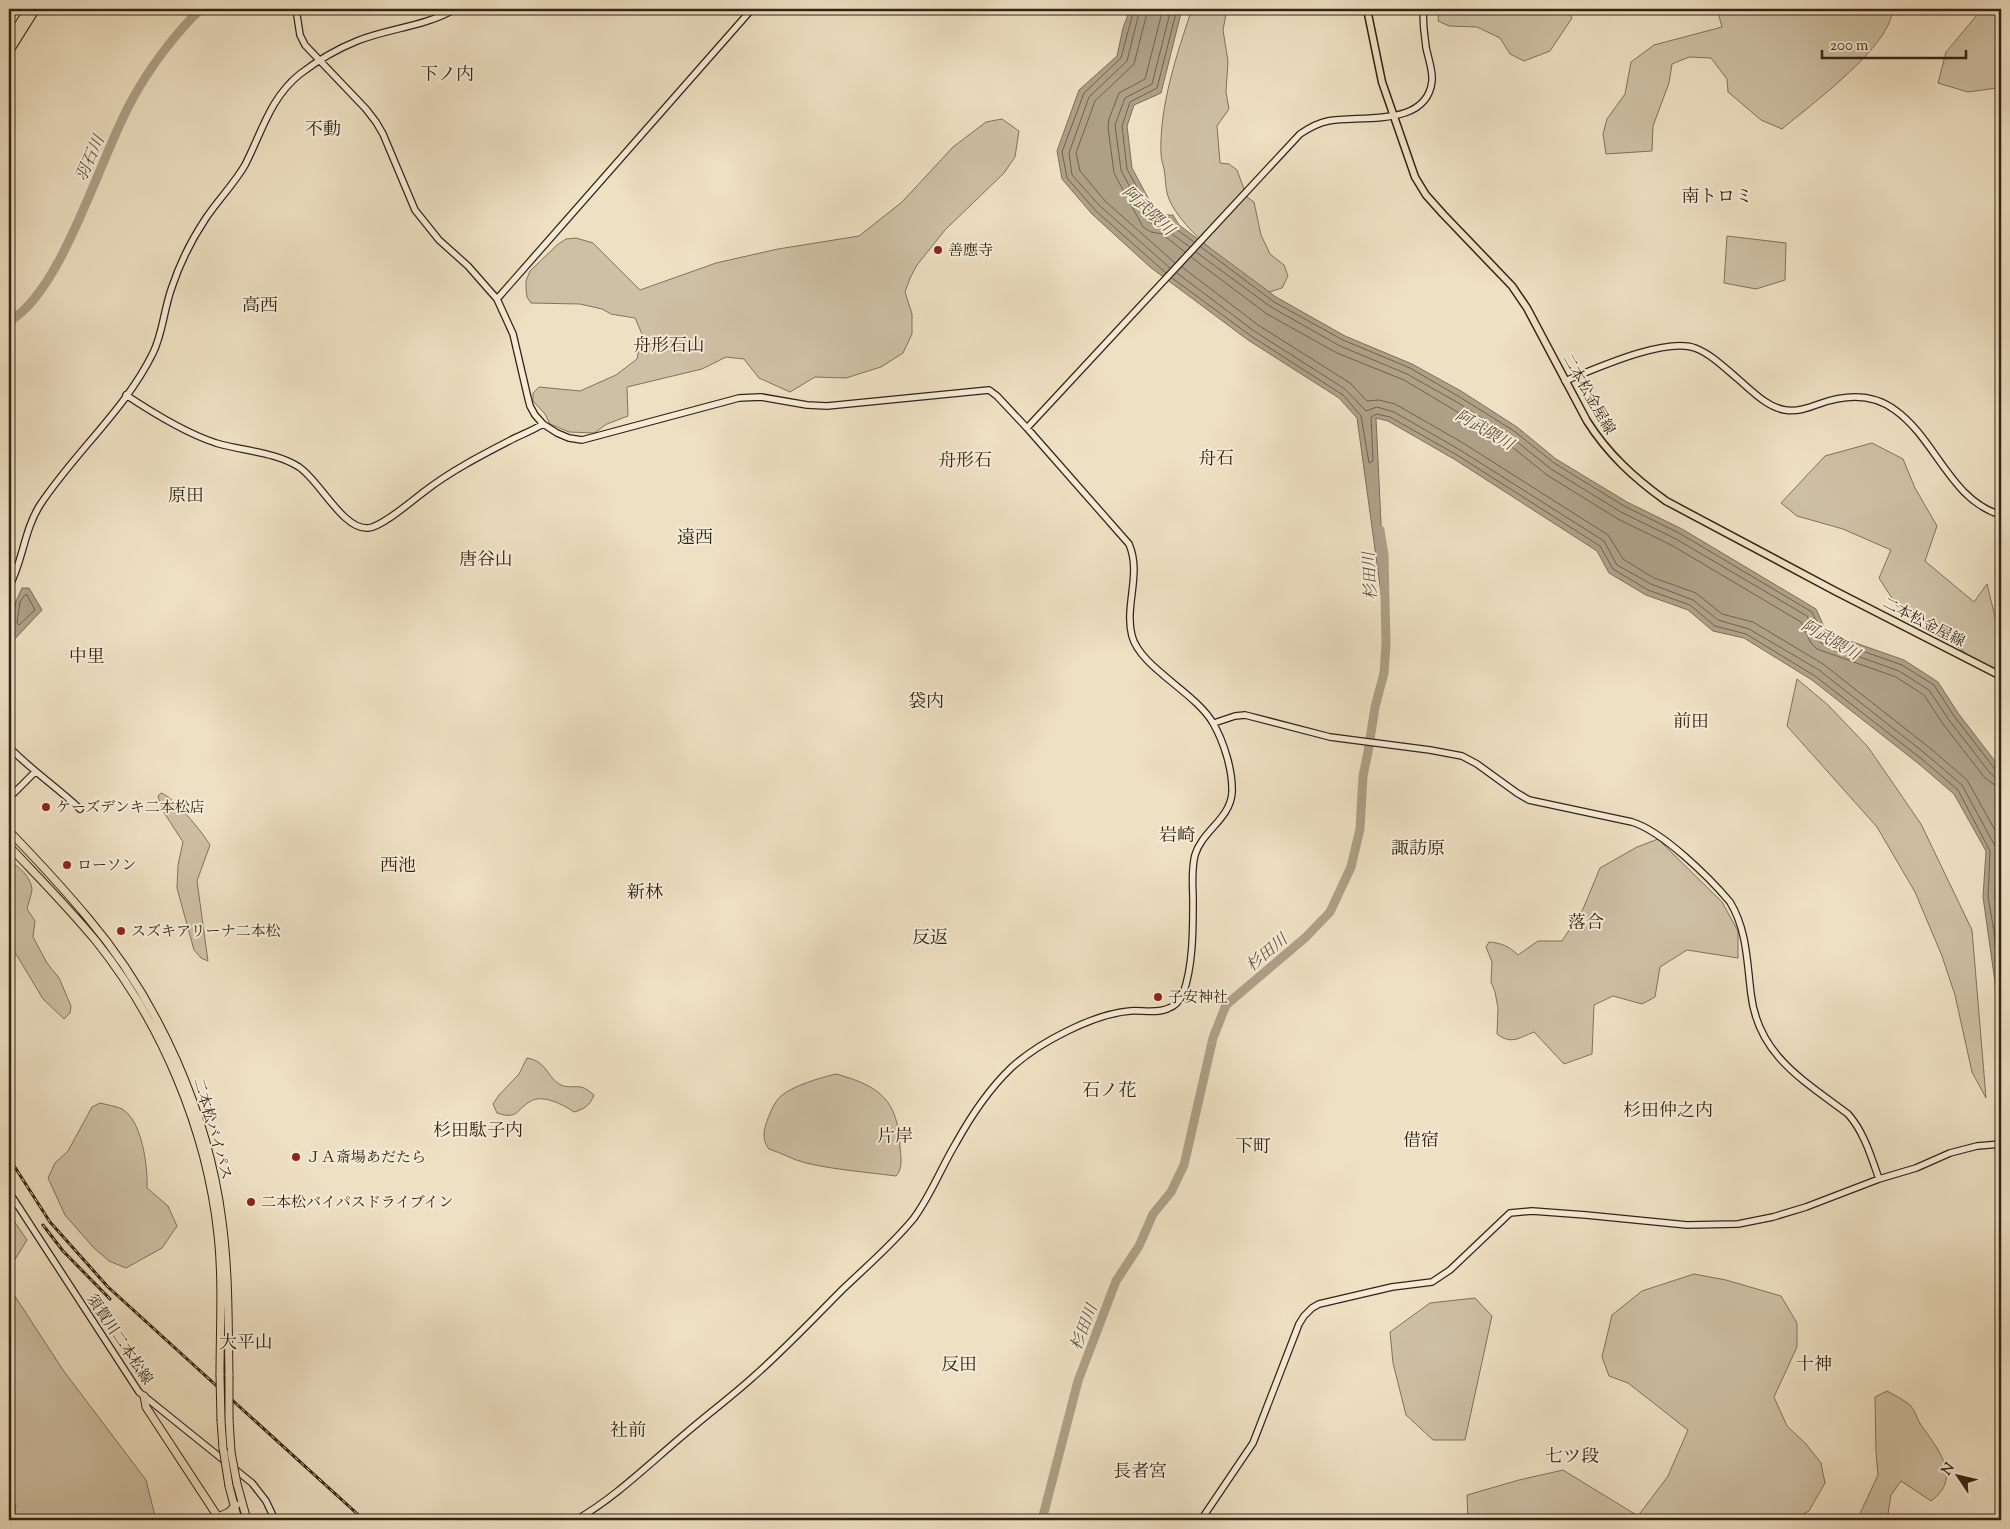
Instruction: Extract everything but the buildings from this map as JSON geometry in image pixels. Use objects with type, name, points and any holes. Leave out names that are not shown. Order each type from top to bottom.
[{"type":"highway","points":[[9,54],[12,42],[28,9]]},
{"type":"highway","points":[[12,42],[36,9]]},
{"type":"highway","name":"二本松バイパス","points":[[9,832],[89,919],[122,964],[160,1026],[184,1077],[209,1154],[222,1220],[227,1279],[229,1419],[237,1484],[247,1520]]},
{"type":"highway","name":"二本松バイパス","points":[[9,846],[69,909],[116,968],[152,1028],[179,1082],[195,1128],[216,1219],[220,1267],[221,1421],[229,1486],[238,1520]]},
{"type":"highway","points":[[144,1396],[146,1407],[219,1519],[242,1501]]},
{"type":"main road","name":"二本松金屋線","points":[[1368,9],[1382,82],[1415,177],[1426,195],[1512,286],[1527,308],[1564,381],[1598,438],[1612,456],[1642,483],[1666,500],[1826,586],[2001,676]]},
{"type":"street","points":[[296,9],[302,39],[319,61],[366,109],[376,122],[383,134],[415,210],[439,240],[468,266],[497,299],[518,348],[530,406],[543,424],[569,438],[582,440],[739,398],[762,397],[806,405],[827,406],[989,390],[1027,428],[1129,544],[1134,561],[1130,620],[1132,638],[1137,649],[1146,659],[1194,700],[1214,723],[1229,765],[1232,794],[1225,813],[1203,839],[1195,857],[1191,952],[1183,992],[1179,1001],[1169,1008],[1161,1010],[1128,1011],[1092,1021],[1047,1041],[1022,1058],[1002,1077],[984,1099],[956,1143],[920,1209],[899,1234],[754,1377],[614,1495],[576,1520]]},
{"type":"street","points":[[9,587],[28,529],[41,504],[126,395],[153,354],[172,286],[200,227],[244,165],[269,111],[280,94],[300,74],[319,61],[357,41],[424,23],[455,9]]},
{"type":"street","points":[[497,299],[752,9]]},
{"type":"street","points":[[1027,428],[1310,126],[1328,121],[1394,116],[1416,108],[1424,101],[1430,90],[1432,79],[1426,46],[1423,9]]},
{"type":"street","points":[[1564,381],[1663,347],[1685,346],[1705,353],[1761,398],[1779,409],[1797,410],[1846,397],[1880,401],[1905,418],[1970,498],[1988,510],[2001,515]]},
{"type":"street","points":[[126,395],[142,406],[198,436],[230,447],[281,459],[300,468],[318,485],[342,514],[354,525],[364,528],[379,525],[452,472],[543,424]]},
{"type":"street","points":[[1214,723],[1235,716],[1245,715],[1295,729],[1451,754],[1470,759],[1529,800],[1639,824],[1654,832],[1672,846],[1723,894],[1737,914],[1743,930],[1753,1008],[1767,1043],[1783,1064],[1848,1114],[1856,1123],[1879,1179]]},
{"type":"street","points":[[9,748],[35,772],[60,789],[80,809]]},
{"type":"street","points":[[9,798],[35,772]]},
{"type":"street","points":[[1202,1520],[1253,1443],[1299,1324],[1312,1308],[1319,1304],[1392,1287],[1432,1282],[1450,1270],[1510,1213],[1532,1211],[1687,1225],[1738,1224],[1806,1207],[1879,1179],[1916,1168],[1950,1153],[2001,1144]]},
{"type":"street","name":"須賀川二本松線","points":[[9,1192],[122,1369],[144,1396],[169,1414],[252,1483],[266,1501],[275,1520]]},
{"type":"shaded area","points":[[1192,9],[1227,9],[1223,30],[1228,61],[1226,92],[1229,109],[1217,126],[1220,163],[1229,164],[1237,170],[1247,197],[1254,202],[1261,235],[1270,254],[1284,265],[1288,276],[1282,288],[1269,292],[1228,263],[1198,238],[1176,211],[1168,196],[1161,156],[1163,118],[1170,80]]},
{"type":"shaded area","points":[[1439,9],[1567,9],[1572,18],[1550,51],[1524,61],[1510,54],[1500,38],[1477,27],[1449,26],[1438,21]]},
{"type":"shaded area","points":[[1717,9],[1892,9],[1889,23],[1865,57],[1829,91],[1782,129],[1761,120],[1728,92],[1727,79],[1711,58],[1689,57],[1672,64],[1669,83],[1653,126],[1652,151],[1606,154],[1603,134],[1607,119],[1625,94],[1631,62],[1654,45],[1722,27]]},
{"type":"shaded area","points":[[1982,9],[2001,9],[2001,98],[1997,88],[1968,92],[1938,83],[1946,52]]},
{"type":"shaded area","points":[[1002,119],[1019,131],[1015,157],[1004,173],[945,230],[917,265],[905,292],[912,314],[912,334],[903,353],[881,367],[846,378],[815,377],[790,392],[759,378],[744,359],[726,357],[702,369],[627,387],[628,416],[607,424],[594,433],[569,432],[550,424],[545,414],[533,401],[533,393],[539,387],[580,391],[616,375],[637,359],[642,334],[635,318],[611,314],[602,309],[580,304],[531,303],[527,297],[526,281],[530,271],[566,239],[576,238],[593,243],[640,290],[716,263],[778,249],[859,236],[902,202],[953,147],[986,122]]},
{"type":"shaded area","points":[[1727,236],[1786,243],[1785,280],[1756,289],[1724,283]]},
{"type":"shaded area","points":[[1872,443],[1903,459],[1915,488],[1937,526],[1925,561],[1974,602],[1987,584],[1995,617],[2001,670],[1985,669],[1930,624],[1897,606],[1879,578],[1891,550],[1843,529],[1797,516],[1781,503],[1825,456]]},
{"type":"shaded area","points":[[1797,679],[1828,705],[1868,747],[1921,824],[1972,930],[1986,1098],[1972,1072],[1955,995],[1942,956],[1915,892],[1877,827],[1787,726]]},
{"type":"shaded area","points":[[161,793],[180,808],[195,824],[210,845],[197,881],[208,961],[201,958],[194,950],[177,888],[178,865],[183,842],[163,811],[158,796]]},
{"type":"shaded area","points":[[1658,839],[1722,902],[1738,931],[1738,958],[1687,950],[1660,967],[1655,997],[1642,1004],[1613,996],[1594,1005],[1592,1054],[1564,1064],[1534,1032],[1511,1040],[1497,1034],[1498,1008],[1491,982],[1492,962],[1486,947],[1489,942],[1505,945],[1518,955],[1538,941],[1562,941],[1583,909],[1600,868],[1637,847]]},
{"type":"shaded area","points":[[9,860],[24,872],[31,885],[32,891],[27,909],[35,921],[33,937],[47,963],[59,978],[71,1006],[70,1013],[64,1019],[43,999],[16,954],[9,957]]},
{"type":"shaded area","points":[[527,1058],[539,1062],[556,1082],[561,1085],[581,1087],[588,1090],[594,1095],[589,1104],[574,1112],[553,1101],[536,1099],[526,1104],[513,1115],[497,1113],[493,1104],[519,1074]]},
{"type":"shaded area","points":[[836,1074],[875,1090],[884,1097],[890,1106],[895,1117],[901,1155],[901,1166],[896,1176],[806,1163],[769,1149],[767,1146],[764,1137],[765,1128],[778,1099],[786,1092],[800,1085]]},
{"type":"shaded area","points":[[100,1103],[122,1109],[129,1115],[139,1133],[145,1157],[147,1188],[168,1206],[177,1226],[162,1248],[126,1268],[109,1261],[93,1247],[65,1215],[48,1178],[55,1163],[68,1151],[92,1107]]},
{"type":"shaded area","points":[[9,1214],[27,1240],[9,1269]]},
{"type":"shaded area","points":[[1694,1274],[1726,1280],[1781,1296],[1797,1323],[1797,1347],[1774,1397],[1787,1426],[1806,1444],[1821,1463],[1825,1483],[1809,1511],[1791,1520],[1468,1520],[1467,1495],[1563,1470],[1638,1516],[1668,1476],[1688,1430],[1628,1383],[1609,1376],[1602,1357],[1612,1315],[1642,1291]]},
{"type":"shaded area","points":[[9,1287],[63,1370],[146,1480],[156,1520],[14,1520],[16,1505],[9,1500]]},
{"type":"shaded area","points":[[1475,1298],[1492,1316],[1465,1440],[1433,1440],[1406,1415],[1393,1363],[1390,1332],[1430,1303]]},
{"type":"shaded area","points":[[1887,1391],[1908,1403],[1913,1409],[1944,1463],[1945,1483],[1940,1492],[1931,1501],[1901,1481],[1891,1495],[1887,1520],[1857,1520],[1878,1475],[1875,1397]]},
{"type":"water","name":"阿武隈川","points":[[1130,9],[1182,9],[1161,93],[1134,105],[1127,126],[1132,168],[1157,215],[1173,215],[1179,225],[1276,297],[1345,336],[1412,364],[1461,391],[1517,427],[1556,459],[1627,502],[1682,529],[1816,609],[1827,633],[1904,660],[1938,682],[1958,713],[2001,769],[2001,1125],[1995,982],[1983,897],[1986,851],[1954,794],[1919,764],[1812,680],[1744,638],[1713,631],[1688,610],[1646,595],[1609,573],[1597,551],[1454,459],[1388,421],[1376,418],[1386,629],[1357,418],[1339,398],[1248,340],[1150,267],[1092,214],[1062,179],[1057,151],[1079,90],[1117,56],[1123,28]]},
{"type":"water","points":[[22,588],[29,588],[42,610],[11,643],[9,641],[16,601]]},
{"type":"waterway","name":"羽石川","points":[[9,321],[28,306],[46,282],[63,253],[120,124],[139,88],[172,40],[201,9]]},
{"type":"waterway","name":"杉田川","points":[[1042,1520],[1078,1381],[1116,1281],[1139,1246],[1153,1214],[1171,1192],[1184,1165],[1213,1038],[1226,1005],[1306,937],[1330,912],[1351,867],[1360,829],[1363,776],[1375,707],[1384,673],[1386,644],[1384,555],[1380,530]]},
{"type":"railway","points":[[9,1158],[50,1222],[108,1287],[364,1520]]},
{"type":"railway","points":[[43,1225],[63,1251],[110,1299]]},
{"type":"place","name":"善應寺","points":[[938,250]]},
{"type":"place","name":"ケーズデンキ二本松店","points":[[46,807]]},
{"type":"place","name":"ローソン","points":[[67,865]]},
{"type":"place","name":"スズキアリーナ二本松","points":[[121,931]]},
{"type":"place","name":"子安神社","points":[[1158,997]]},
{"type":"place","name":"ＪＡ斎場あだたら","points":[[296,1157]]},
{"type":"place","name":"二本松バイパスドライブイン","points":[[251,1202]]},
{"type":"district","name":"下ノ内","points":[[447,74]]},
{"type":"district","name":"不動","points":[[323,129]]},
{"type":"district","name":"南トロミ","points":[[1717,196]]},
{"type":"district","name":"高西","points":[[260,305]]},
{"type":"district","name":"舟形石山","points":[[669,345]]},
{"type":"district","name":"舟石","points":[[1216,458]]},
{"type":"district","name":"舟形石","points":[[965,460]]},
{"type":"district","name":"原田","points":[[186,495]]},
{"type":"district","name":"遠西","points":[[695,537]]},
{"type":"district","name":"唐谷山","points":[[486,559]]},
{"type":"district","name":"中里","points":[[87,656]]},
{"type":"district","name":"袋内","points":[[926,701]]},
{"type":"district","name":"前田","points":[[1691,721]]},
{"type":"district","name":"岩崎","points":[[1177,835]]},
{"type":"district","name":"諏訪原","points":[[1418,848]]},
{"type":"district","name":"西池","points":[[398,865]]},
{"type":"district","name":"新林","points":[[645,892]]},
{"type":"district","name":"落合","points":[[1586,922]]},
{"type":"district","name":"反返","points":[[930,937]]},
{"type":"district","name":"石ノ花","points":[[1109,1090]]},
{"type":"district","name":"杉田仲之内","points":[[1668,1110]]},
{"type":"district","name":"杉田駄子内","points":[[478,1130]]},
{"type":"district","name":"片岸","points":[[895,1136]]},
{"type":"district","name":"借宿","points":[[1421,1140]]},
{"type":"district","name":"下町","points":[[1253,1146]]},
{"type":"district","name":"大平山","points":[[246,1342]]},
{"type":"district","name":"反田","points":[[959,1364]]},
{"type":"district","name":"十神","points":[[1814,1364]]},
{"type":"district","name":"社前","points":[[628,1430]]},
{"type":"district","name":"七ツ段","points":[[1572,1456]]},
{"type":"district","name":"長者宮","points":[[1140,1471]]}]
